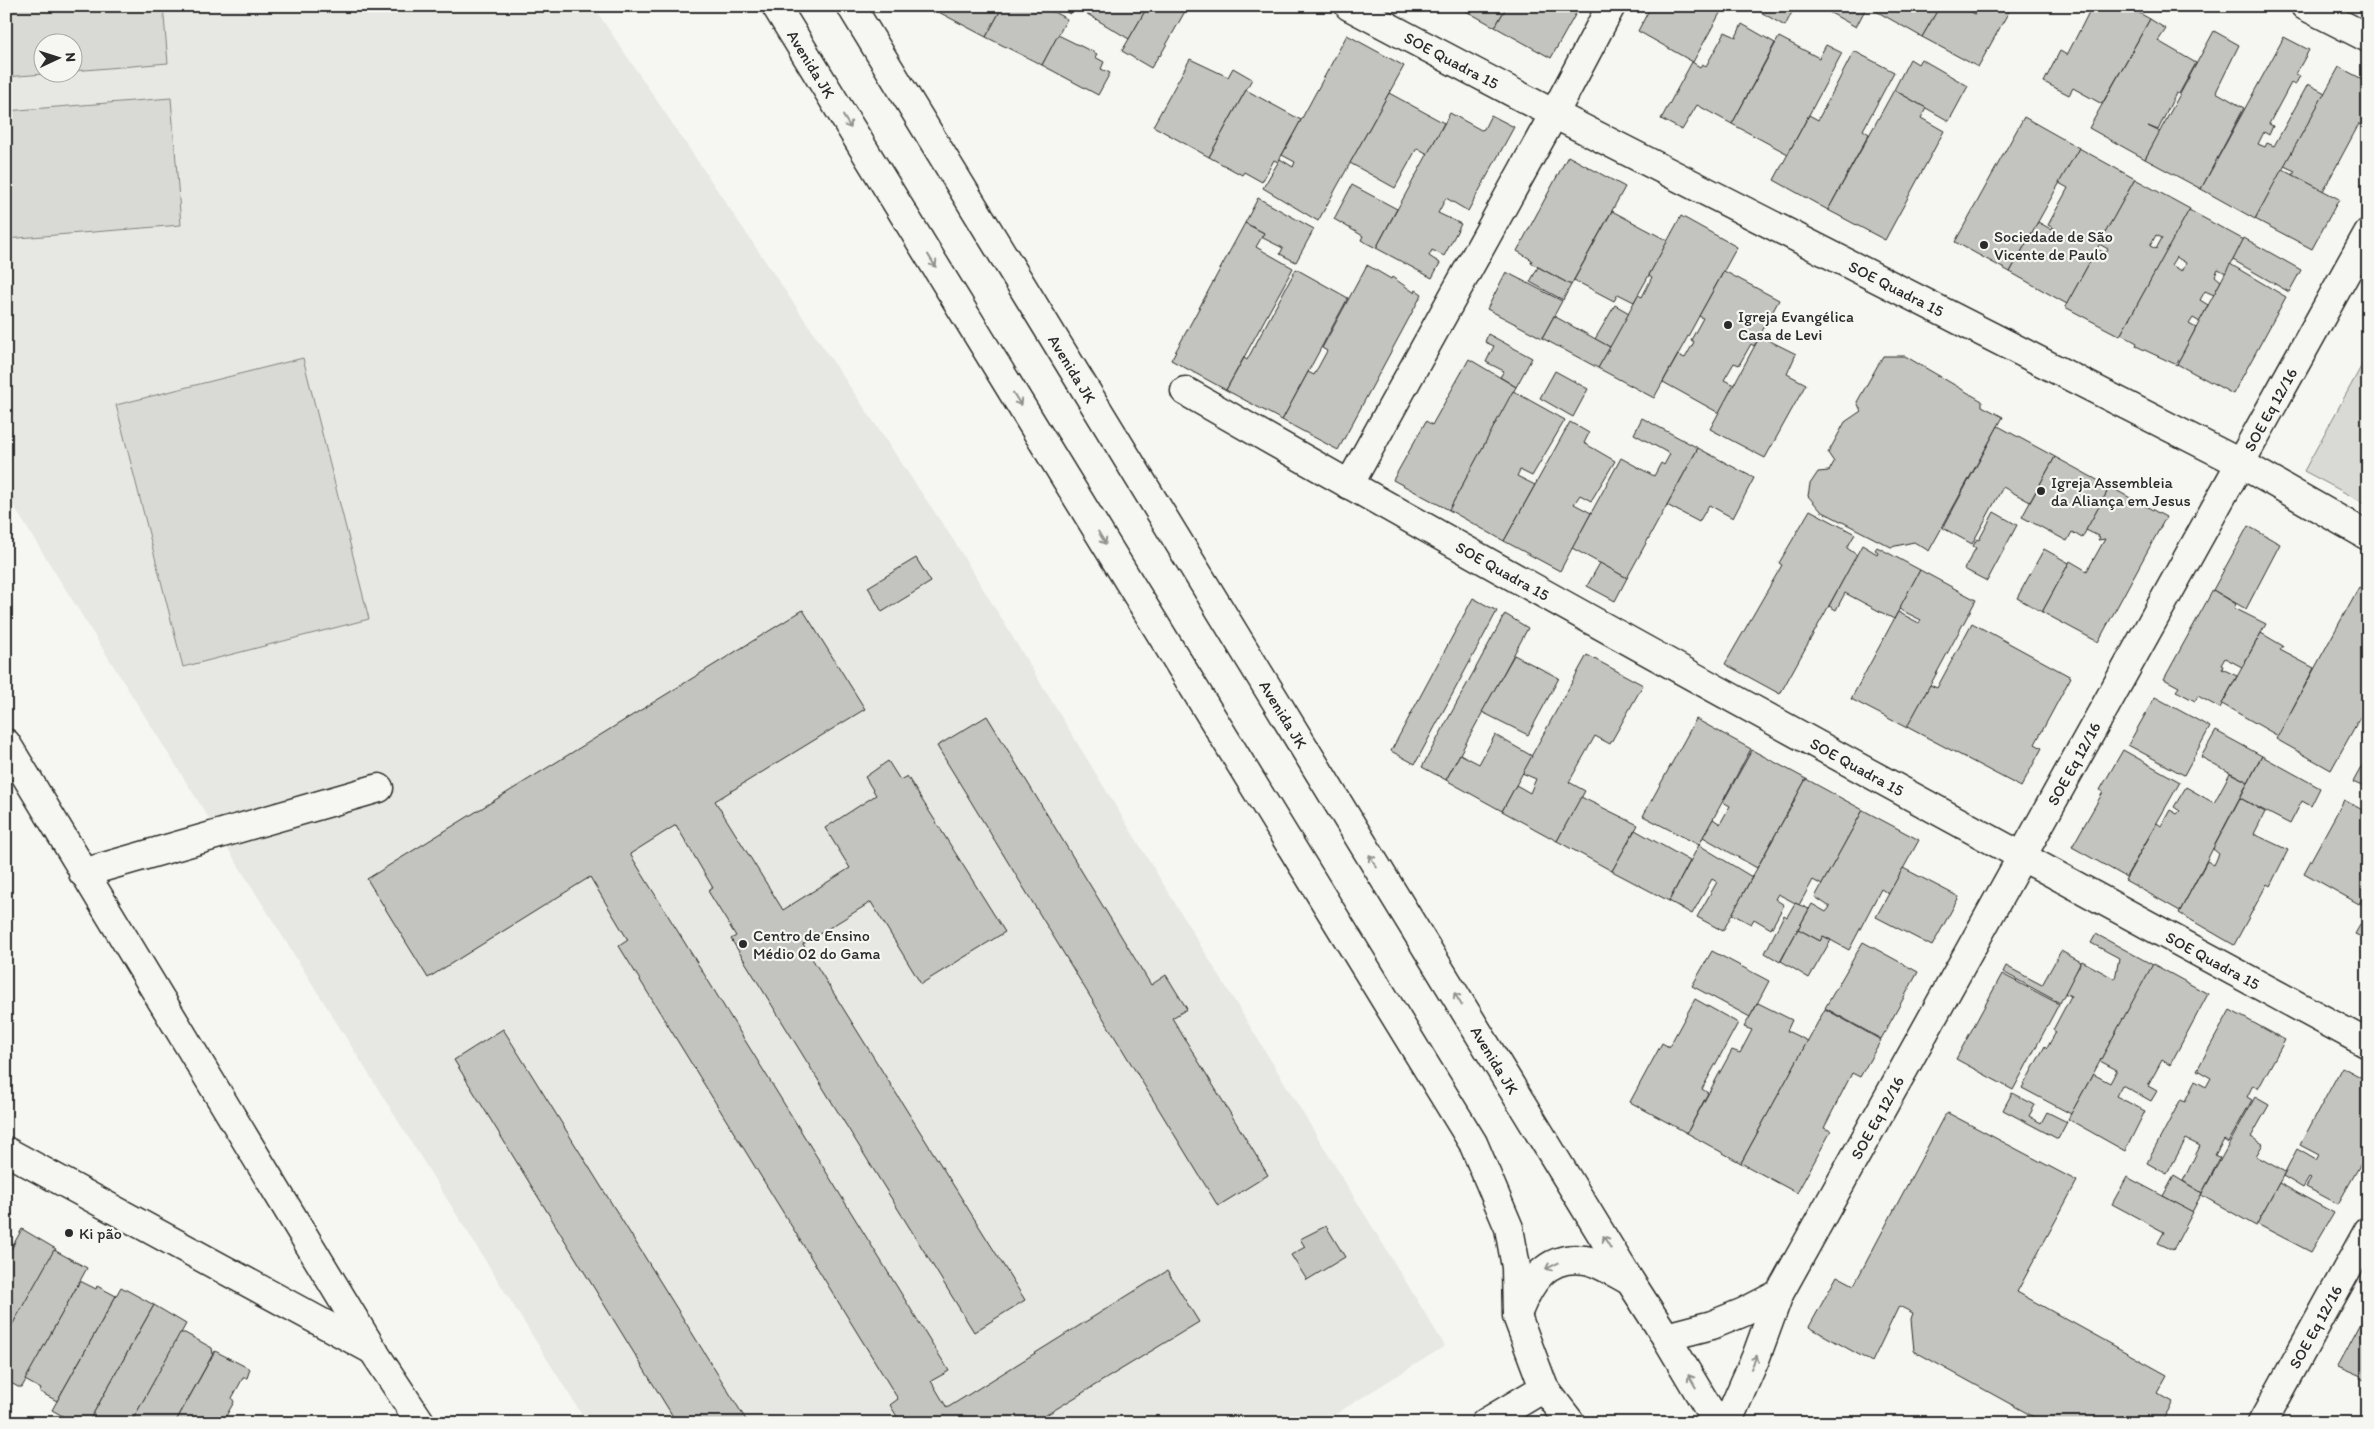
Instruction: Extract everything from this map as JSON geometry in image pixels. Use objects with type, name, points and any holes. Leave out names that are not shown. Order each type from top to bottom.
[{"type":"street","name":"Avenida JK","points":[[776,6],[1473,1143],[1509,1228],[1516,1267],[1517,1316],[1544,1388],[1570,1423]]},
{"type":"street","name":"Avenida JK","points":[[851,6],[1666,1337],[1716,1423]]},
{"type":"street","name":"SOE Quadra 15","points":[[1349,6],[1554,114],[2240,463],[2368,536]]},
{"type":"street","points":[[1349,485],[1554,114],[1611,6]]},
{"type":"street","points":[[2305,6],[2368,38]]},
{"type":"street","name":"SOE Eq 12/16","points":[[1727,1423],[1756,1357],[1778,1294],[2368,233]]},
{"type":"street","name":"SOE Quadra 15","points":[[1185,391],[1349,485],[2022,856],[2368,1044]]},
{"type":"street","points":[[6,743],[374,1352],[421,1423]]},
{"type":"street","points":[[83,873],[379,788]]},
{"type":"street","points":[[6,1151],[374,1352]]},
{"type":"street","name":"SOE Eq 12/16","points":[[2262,1423],[2368,1231]]},
{"type":"street","points":[[1517,1316],[1527,1290],[1542,1271],[1561,1261],[1585,1260],[1630,1281]]},
{"type":"street","points":[[1666,1337],[1712,1326],[1778,1294]]},
{"type":"street","points":[[1486,1423],[1544,1388]]},
{"type":"shaded area","name":"Centro de Ensino Médio 02 do Gama","points":[[6,6],[593,6],[954,541],[1445,1346],[1321,1423],[587,1423],[6,494]]},
{"type":"shaded area","points":[[6,6],[163,6],[168,63],[82,70],[82,32],[32,32],[32,75],[6,77]]},
{"type":"shaded area","points":[[171,98],[181,225],[6,239],[6,111]]},
{"type":"shaded area","points":[[2368,354],[2368,505],[2304,471]]},
{"type":"shaded area","points":[[303,358],[369,619],[183,667],[116,405]]},
{"type":"building","points":[[932,6],[1003,6],[986,37],[931,8]]},
{"type":"building","points":[[1003,6],[1042,6],[1067,19],[1042,65],[986,37]]},
{"type":"building","points":[[1056,6],[1074,6],[1070,14]]},
{"type":"building","points":[[1074,6],[1148,6],[1129,39]]},
{"type":"building","points":[[1148,6],[1188,6],[1160,56],[1151,68],[1122,51]]},
{"type":"building","points":[[1457,6],[1507,6],[1495,27]]},
{"type":"building","points":[[1507,6],[1580,6],[1551,58],[1495,27]]},
{"type":"building","points":[[1651,6],[1724,6],[1693,62],[1638,31]]},
{"type":"building","points":[[1750,6],[1795,6],[1785,26]]},
{"type":"building","points":[[1818,6],[1867,6],[1856,27]]},
{"type":"building","points":[[1867,6],[1940,6],[1922,37]]},
{"type":"building","points":[[1940,6],[1961,6],[1975,14],[1979,6],[2012,6],[1978,67],[1922,37]]},
{"type":"building","points":[[2084,6],[2134,6],[2132,9],[2150,19],[2102,104],[2073,88],[2069,95],[2044,82],[2060,51],[2067,55],[2090,10]]},
{"type":"building","points":[[2150,19],[2166,29],[2158,41],[2196,63],[2179,94],[2176,93],[2158,130],[2148,126],[2160,132],[2145,159],[2089,128]]},
{"type":"building","points":[[1742,24],[1775,43],[1732,124],[1697,105],[1682,130],[1661,119],[1692,62],[1700,67],[1702,64],[1706,66],[1725,32],[1736,37]]},
{"type":"building","points":[[2214,31],[2239,45],[2216,92],[2244,108],[2201,189],[2145,159]]},
{"type":"building","points":[[1058,35],[1097,54],[1095,57],[1104,62],[1101,69],[1110,73],[1098,95],[1042,65]]},
{"type":"building","points":[[1347,35],[1404,66],[1318,221],[1263,188],[1280,159],[1293,167],[1295,162],[1282,155]]},
{"type":"building","points":[[1779,37],[1819,58],[1826,45],[1842,53],[1788,154],[1732,124]]},
{"type":"building","points":[[2284,37],[2309,50],[2296,74],[2300,76],[2295,85],[2291,83],[2269,124],[2273,126],[2269,135],[2264,132],[2258,144],[2265,147],[2267,143],[2274,146],[2308,84],[2325,93],[2255,219],[2201,189]]},
{"type":"building","points":[[1854,51],[1894,72],[1863,130],[1869,134],[1828,210],[1774,180],[1809,115],[1818,120]]},
{"type":"building","points":[[1190,59],[1228,77],[1233,68],[1252,79],[1209,157],[1153,126]]},
{"type":"building","points":[[1910,59],[1918,64],[1921,59],[1968,86],[1949,121],[1894,90]]},
{"type":"building","points":[[2339,67],[2368,82],[2368,129],[2359,124],[2323,191],[2293,175],[2295,171],[2284,166]]},
{"type":"building","points":[[1246,90],[1301,120],[1278,162],[1274,160],[1262,182],[1244,172],[1242,175],[1209,157]]},
{"type":"building","points":[[1894,90],[1926,108],[1921,118],[1944,131],[1885,240],[1828,210]]},
{"type":"building","points":[[1389,93],[1444,123],[1428,154],[1417,148],[1395,188],[1350,163]]},
{"type":"building","points":[[1450,113],[1481,130],[1484,129],[1491,115],[1514,127],[1468,211],[1446,198],[1438,213],[1461,224],[1444,256],[1432,250],[1429,256],[1440,263],[1432,278],[1376,248]]},
{"type":"building","points":[[2024,117],[2079,148],[2010,272],[1955,242]]},
{"type":"building","points":[[2079,148],[2135,179],[2067,304],[2010,272],[2038,222],[2056,232],[2057,230],[2048,225],[2068,188],[2059,183]]},
{"type":"building","points":[[1568,156],[1625,187],[1571,285],[1531,263],[1532,260],[1517,251]]},
{"type":"building","points":[[2282,169],[2339,199],[2312,249],[2255,219]]},
{"type":"building","points":[[2135,179],[2190,209],[2120,336],[2065,307],[2097,249],[2106,253],[2108,249],[2099,244]],"holes":[[[2156,235],[2162,238],[2156,249],[2150,246]]]},
{"type":"building","points":[[1352,185],[1397,209],[1376,248],[1361,240],[1363,236],[1334,219]]},
{"type":"building","points":[[1258,198],[1314,229],[1296,262],[1280,254],[1283,248],[1261,237],[1264,233],[1245,223]]},
{"type":"building","points":[[2189,210],[2244,240],[2226,273],[2218,269],[2215,276],[2221,281],[2214,295],[2205,291],[2200,300],[2208,305],[2200,322],[2193,318],[2189,324],[2196,328],[2177,365],[2136,346],[2137,343],[2121,334]],"holes":[[[2176,257],[2186,263],[2182,271],[2171,265]]]},
{"type":"building","points":[[1612,211],[1668,241],[1634,302],[1618,294],[1614,301],[1574,280]]},
{"type":"building","points":[[1681,216],[1737,247],[1654,398],[1598,368],[1638,295],[1642,297],[1652,277],[1649,275]]},
{"type":"building","points":[[1245,223],[1264,233],[1256,247],[1293,268],[1226,390],[1171,360]]},
{"type":"building","points":[[2244,238],[2301,270],[2289,292],[2233,260]]},
{"type":"building","points":[[2230,264],[2286,297],[2233,394],[2177,364]]},
{"type":"building","points":[[1367,265],[1391,279],[1392,277],[1415,293],[1416,290],[1422,294],[1338,450],[1282,420],[1308,372],[1314,375],[1327,351],[1322,348]]},
{"type":"building","points":[[1538,267],[1571,285],[1563,300],[1530,282]]},
{"type":"building","points":[[1296,269],[1348,298],[1282,420],[1226,390],[1244,358],[1247,360]]},
{"type":"building","points":[[1724,271],[1779,300],[1754,346],[1751,344],[1739,365],[1734,363],[1724,380],[1734,385],[1719,413],[1663,382],[1678,355],[1685,358],[1694,342],[1691,340],[1703,318],[1699,316]]},
{"type":"building","points":[[1506,272],[1562,301],[1542,338],[1487,309]]},
{"type":"building","points":[[1615,305],[1629,313],[1610,347],[1595,339]]},
{"type":"building","points":[[1554,316],[1610,347],[1598,368],[1542,338]]},
{"type":"building","points":[[1488,334],[1532,358],[1516,387],[1500,377],[1504,371],[1486,362],[1494,346],[1485,342]]},
{"type":"building","points":[[1760,336],[1796,354],[1787,374],[1806,384],[1765,458],[1710,429]]},
{"type":"building","points":[[1883,356],[1905,356],[1982,401],[1982,406],[2003,417],[1929,551],[1914,542],[1891,547],[1821,511],[1808,496],[1810,484],[1818,472],[1829,471],[1834,462],[1828,453],[1845,422],[1861,411],[1857,402]]},
{"type":"building","points":[[1469,359],[1516,387],[1449,510],[1393,480],[1426,421],[1432,425]]},
{"type":"building","points":[[1555,371],[1588,389],[1573,417],[1540,398]]},
{"type":"building","points":[[1513,391],[1565,420],[1532,476],[1520,470],[1517,476],[1535,485],[1504,541],[1449,510]]},
{"type":"building","points":[[1642,418],[1698,448],[1627,578],[1572,548],[1621,458],[1654,476],[1661,463],[1664,465],[1670,454],[1634,434]]},
{"type":"building","points":[[1570,422],[1589,433],[1584,443],[1615,461],[1591,501],[1580,495],[1574,504],[1591,513],[1560,571],[1504,541]]},
{"type":"building","points":[[1998,426],[2055,457],[2030,502],[2003,487],[1972,544],[1943,528]]},
{"type":"building","points":[[1698,448],[1754,478],[1733,518],[1709,505],[1699,522],[1667,505]]},
{"type":"building","points":[[2055,457],[2110,487],[2082,538],[2072,532],[2067,541],[2022,517]]},
{"type":"building","points":[[2110,487],[2166,517],[2098,642],[2042,612],[2070,561],[2087,571],[2105,539],[2098,540],[2100,537],[2086,530]]},
{"type":"building","points":[[1810,510],[1855,534],[1847,548],[1857,555],[1780,694],[1725,664],[1782,565],[1779,563]]},
{"type":"building","points":[[1994,512],[2017,525],[1987,581],[1964,569],[1976,548],[1973,546],[1977,539],[1979,540]]},
{"type":"building","points":[[2248,526],[2280,544],[2246,609],[2213,590]]},
{"type":"building","points":[[1862,545],[1877,554],[1878,552],[1875,550],[1877,547],[1920,570],[1894,619],[1845,593],[1836,610],[1829,606]]},
{"type":"building","points":[[2044,549],[2069,563],[2042,612],[2017,598]]},
{"type":"building","points":[[916,558],[931,582],[882,612],[868,587]]},
{"type":"building","points":[[1600,563],[1627,578],[1615,601],[1587,586]]},
{"type":"building","points":[[1920,570],[1976,600],[1907,728],[1851,699],[1898,612],[1919,623],[1921,620],[1899,609]]},
{"type":"building","points":[[2359,587],[2368,592],[2368,703],[2331,770],[2276,739]]},
{"type":"building","points":[[2213,590],[2236,604],[2234,608],[2266,624],[2242,667],[2225,658],[2221,665],[2223,666],[2222,669],[2237,676],[2220,708],[2198,696],[2195,701],[2176,691],[2179,687],[2164,679]]},
{"type":"building","points":[[1473,598],[1497,611],[1415,764],[1391,751]]},
{"type":"building","points":[[803,610],[865,709],[715,801],[783,910],[850,868],[825,828],[876,795],[865,777],[888,761],[900,780],[907,776],[1005,932],[921,984],[871,902],[803,944],[1025,1300],[974,1332],[731,939],[736,936],[708,891],[713,888],[676,825],[630,854],[949,1371],[931,1381],[947,1408],[1167,1271],[1199,1322],[1033,1423],[901,1423],[890,1405],[898,1399],[619,946],[628,940],[590,877],[428,978],[367,879]]},
{"type":"building","points":[[1505,614],[1528,628],[1446,780],[1422,767]]},
{"type":"building","points":[[1972,623],[2071,677],[2035,744],[2042,748],[2021,787],[1907,727],[1930,685],[1937,688]]},
{"type":"building","points":[[2261,633],[2283,646],[2280,650],[2314,668],[2278,736],[2222,704]]},
{"type":"building","points":[[1514,655],[1559,678],[1528,735],[1482,712]]},
{"type":"building","points":[[1587,655],[1643,685],[1610,744],[1595,736],[1569,782],[1585,791],[1557,841],[1502,811],[1516,785],[1530,793],[1536,779],[1522,773]]},
{"type":"building","points":[[2155,697],[2210,727],[2184,775],[2128,745]]},
{"type":"building","points":[[987,716],[1151,985],[1166,975],[1187,1009],[1172,1018],[1268,1175],[1218,1206],[937,746]]},
{"type":"building","points":[[1696,719],[1751,749],[1699,845],[1643,816]]},
{"type":"building","points":[[2216,731],[2262,756],[2248,782],[2201,757]]},
{"type":"building","points":[[1495,735],[1532,756],[1502,811],[1446,780],[1460,754],[1479,764]]},
{"type":"building","points":[[1752,750],[1806,779],[1757,868],[1703,837],[1713,819],[1720,824],[1730,806],[1723,802]]},
{"type":"building","points":[[2123,750],[2180,782],[2126,877],[2072,847],[2103,792],[2100,790]]},
{"type":"building","points":[[2368,755],[2368,789],[2353,782]]},
{"type":"building","points":[[2262,756],[2320,788],[2311,806],[2302,801],[2290,824],[2240,798]]},
{"type":"building","points":[[2230,773],[2248,782],[2180,911],[2125,880],[2157,823],[2161,826],[2170,810],[2177,814],[2180,811],[2174,807],[2186,787],[2214,803]]},
{"type":"building","points":[[1806,779],[1863,810],[1822,885],[1813,880],[1799,905],[1778,894],[1775,899],[1784,905],[1771,929],[1754,919],[1751,924],[1732,914]]},
{"type":"building","points":[[1581,797],[1638,825],[1612,871],[1557,841]]},
{"type":"building","points":[[2240,798],[2265,812],[2254,834],[2288,850],[2270,886],[2267,884],[2234,945],[2179,913],[2207,861],[2214,865],[2219,854],[2213,849]]},
{"type":"building","points":[[2344,800],[2368,813],[2368,888],[2359,904],[2304,873]]},
{"type":"building","points":[[1863,810],[1919,840],[1889,894],[1881,889],[1849,950],[1823,936],[1820,941],[1798,929],[1812,904],[1826,912],[1830,907],[1815,897]]},
{"type":"building","points":[[1635,830],[1690,861],[1669,901],[1612,871]]},
{"type":"building","points":[[1699,845],[1752,877],[1723,931],[1697,917],[1717,882],[1712,879],[1692,914],[1669,901]]},
{"type":"building","points":[[1903,868],[1959,897],[1932,946],[1876,917]]},
{"type":"building","points":[[2368,888],[2368,908],[2360,903]]},
{"type":"building","points":[[1795,903],[1809,909],[1780,962],[1765,953],[1784,915],[1787,917]]},
{"type":"building","points":[[2368,911],[2368,940],[2355,934]]},
{"type":"building","points":[[1798,929],[1820,941],[1823,936],[1831,940],[1809,978],[1781,961]]},
{"type":"building","points":[[2096,934],[2153,965],[2071,1114],[2022,1088],[2045,1046],[2047,1048],[2056,1032],[2053,1030],[2071,996],[2064,993],[2082,961],[2115,979],[2119,958],[2091,943]]},
{"type":"building","points":[[1863,942],[1918,972],[1881,1039],[1825,1008]]},
{"type":"building","points":[[1712,951],[1769,981],[1750,1017],[1692,986]]},
{"type":"building","points":[[2061,951],[2081,962],[2060,1003],[2003,972],[2006,966],[2042,985]]},
{"type":"building","points":[[2153,964],[2208,994],[2170,1065],[2162,1060],[2148,1086],[2157,1091],[2151,1101],[2122,1085],[2116,1096],[2145,1111],[2125,1151],[2068,1119],[2093,1074],[2110,1083],[2117,1070],[2100,1061]]},
{"type":"building","points":[[2002,974],[2059,1004],[2013,1090],[1956,1059]]},
{"type":"building","points":[[1695,999],[1738,1023],[1702,1089],[1708,1093],[1687,1133],[1630,1102],[1662,1043],[1669,1047]]},
{"type":"building","points":[[1758,1003],[1792,1020],[1787,1031],[1808,1041],[1741,1163],[1687,1133],[1732,1050],[1740,1053],[1752,1030],[1744,1027]]},
{"type":"building","points":[[1825,1009],[1881,1040],[1860,1077],[1852,1073],[1824,1128],[1831,1131],[1797,1193],[1741,1163]]},
{"type":"building","points":[[2230,1010],[2285,1040],[2258,1089],[2253,1085],[2247,1097],[2252,1100],[2228,1143],[2224,1140],[2215,1155],[2220,1158],[2202,1193],[2183,1181],[2200,1146],[2186,1139],[2167,1174],[2147,1163],[2181,1099],[2185,1101],[2195,1081],[2206,1087],[2211,1078],[2197,1070]]},
{"type":"building","points":[[503,1029],[748,1423],[677,1423],[454,1060]]},
{"type":"building","points":[[2342,1067],[2368,1081],[2368,1151],[2338,1204],[2306,1187],[2311,1179],[2309,1178],[2303,1188],[2283,1176],[2297,1149],[2316,1160],[2319,1155],[2300,1145]]},
{"type":"building","points":[[2012,1093],[2035,1105],[2029,1116],[2041,1123],[2047,1112],[2067,1122],[2058,1139],[2003,1110]]},
{"type":"building","points":[[2255,1097],[2269,1105],[2251,1137],[2263,1144],[2256,1156],[2285,1172],[2256,1226],[2201,1195]]},
{"type":"building","points":[[1948,1113],[2077,1181],[2017,1292],[2167,1375],[2157,1393],[2173,1402],[2161,1423],[2045,1423],[1914,1351],[1911,1319],[1913,1313],[1899,1306],[1872,1362],[1809,1327],[1837,1276],[1854,1285],[1944,1116]]},
{"type":"building","points":[[2174,1176],[2202,1193],[2192,1212],[2163,1196]]},
{"type":"building","points":[[2127,1177],[2193,1212],[2173,1250],[2158,1243],[2164,1232],[2112,1204]]},
{"type":"building","points":[[2279,1183],[2334,1213],[2311,1252],[2257,1224]]},
{"type":"building","points":[[1326,1226],[1345,1257],[1307,1280],[1291,1255],[1305,1247],[1300,1239]]},
{"type":"building","points":[[22,1229],[56,1249],[6,1336],[6,1258]]},
{"type":"building","points":[[6,1239],[14,1244],[6,1258]]},
{"type":"building","points":[[54,1250],[87,1268],[22,1387],[18,1387],[6,1380],[6,1336]]},
{"type":"building","points":[[80,1281],[96,1289],[97,1286],[116,1296],[57,1401],[40,1392],[41,1389],[25,1380]]},
{"type":"building","points":[[121,1287],[154,1305],[88,1423],[75,1423],[52,1410]]},
{"type":"building","points":[[154,1305],[186,1324],[131,1423],[88,1423]]},
{"type":"building","points":[[2368,1310],[2368,1382],[2360,1378],[2361,1376],[2338,1366]]},
{"type":"building","points":[[180,1333],[185,1333],[212,1348],[213,1354],[175,1423],[131,1423]]},
{"type":"building","points":[[215,1351],[250,1369],[247,1378],[243,1378],[232,1398],[234,1402],[222,1423],[175,1423]]},
{"type":"place","name":"Sociedade de São Vicente de Paulo","points":[[1984,245]]},
{"type":"place","name":"Igreja Evangélica Casa de Levi","points":[[1728,325]]},
{"type":"place","name":"Igreja Assembleia da Aliança em Jesus","points":[[2041,491]]},
{"type":"place","name":"Centro de Ensino Médio 02 do Gama","points":[[743,944]]},
{"type":"place","name":"Ki pão","points":[[69,1233]]}]
